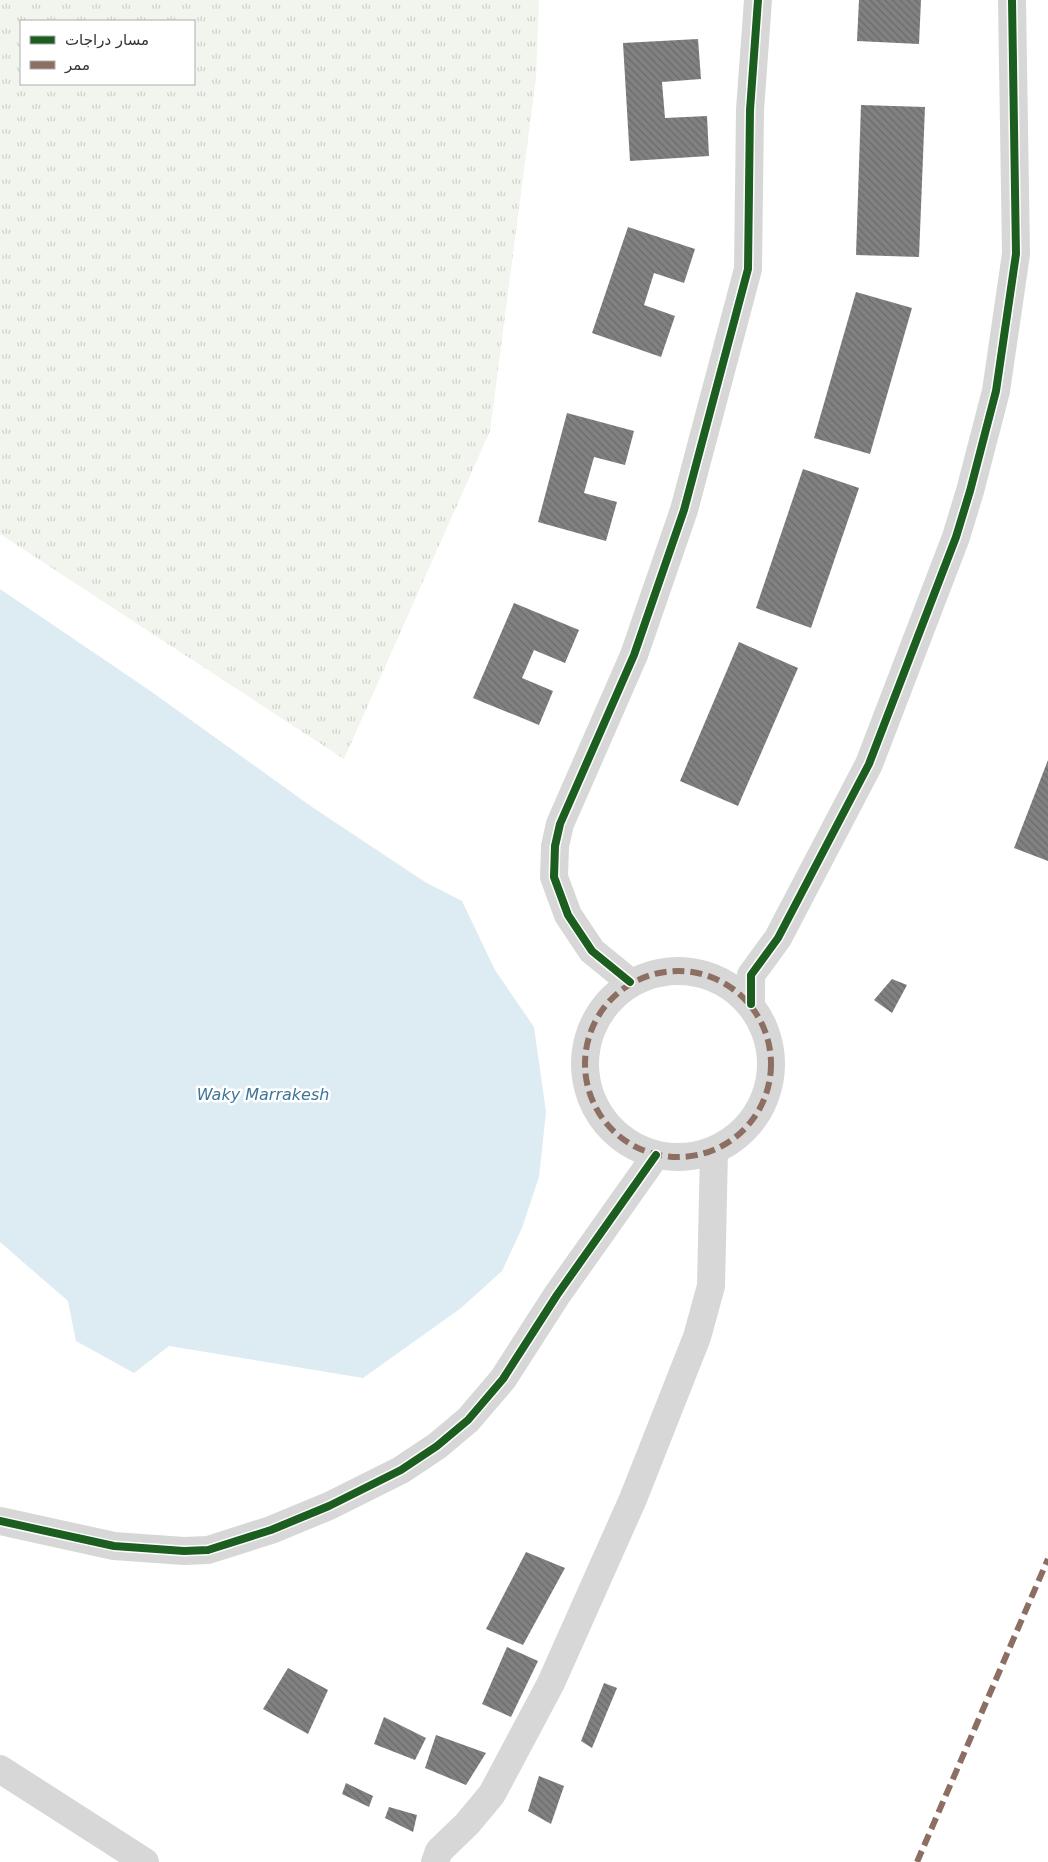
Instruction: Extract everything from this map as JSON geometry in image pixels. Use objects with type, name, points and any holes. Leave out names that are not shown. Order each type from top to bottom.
[{"type":"street","points":[[630,982],[592,951],[568,915],[554,877],[555,846],[560,824],[634,656],[684,510],[748,269],[750,110],[758,0]]},
{"type":"street","points":[[751,1004],[751,976],[778,938],[869,764],[956,537],[996,391],[1016,254],[1012,0]]},
{"type":"street","points":[[682,970],[708,974],[731,986],[751,1004],[766,1029],[772,1058],[770,1086],[758,1114],[740,1135],[714,1150],[686,1157],[656,1155],[627,1143],[604,1121],[588,1093],[584,1061],[590,1030],[606,1003],[630,982],[655,972],[682,970]]},
{"type":"street","points":[[435,1862],[439,1852],[467,1824],[492,1794],[551,1683],[633,1499],[697,1337],[711,1286],[714,1150]]},
{"type":"street","points":[[0,1521],[114,1546],[184,1551],[208,1550],[271,1530],[329,1506],[401,1470],[437,1446],[468,1420],[503,1379],[557,1295],[656,1155]]},
{"type":"street","points":[[0,1769],[145,1862]]},
{"type":"green space","points":[[0,0],[539,0],[536,77],[490,431],[344,759],[0,534]]},
{"type":"water","name":"Waky Marrakesh","points":[[0,589],[149,690],[312,807],[425,882],[462,901],[495,970],[534,1027],[546,1112],[539,1177],[522,1228],[502,1271],[461,1308],[363,1378],[169,1346],[134,1373],[76,1341],[68,1301],[0,1242]]},
{"type":"building","points":[[859,0],[921,0],[919,44],[857,41]]},
{"type":"building","points":[[698,39],[701,79],[662,82],[665,118],[707,116],[709,156],[630,161],[623,43]]},
{"type":"building","points":[[861,105],[925,107],[919,257],[856,255]]},
{"type":"building","points":[[628,227],[695,249],[684,283],[654,273],[644,305],[675,316],[661,357],[592,333]]},
{"type":"building","points":[[856,292],[912,308],[870,454],[814,438]]},
{"type":"building","points":[[567,413],[634,431],[625,465],[594,457],[584,493],[617,502],[606,541],[538,522]]},
{"type":"building","points":[[803,469],[859,488],[811,628],[756,608]]},
{"type":"building","points":[[514,603],[579,630],[565,663],[534,650],[522,678],[553,691],[539,725],[473,698]]},
{"type":"building","points":[[739,642],[798,668],[738,806],[680,781]]},
{"type":"building","points":[[1048,760],[1048,861],[1014,848]]},
{"type":"building","points":[[892,979],[907,985],[892,1013],[874,1000]]},
{"type":"building","points":[[526,1552],[565,1568],[523,1645],[486,1629]]},
{"type":"building","points":[[507,1647],[538,1661],[511,1717],[482,1704]]},
{"type":"building","points":[[288,1668],[328,1690],[308,1734],[263,1709]]},
{"type":"building","points":[[604,1683],[617,1688],[592,1748],[581,1741]]},
{"type":"building","points":[[384,1717],[426,1738],[415,1760],[374,1744]]},
{"type":"building","points":[[436,1735],[486,1753],[466,1785],[425,1768]]},
{"type":"building","points":[[539,1776],[564,1786],[551,1824],[528,1811]]},
{"type":"building","points":[[346,1783],[373,1796],[369,1807],[342,1794]]},
{"type":"building","points":[[389,1807],[417,1815],[413,1832],[385,1818]]},
{"type":"marked path","points":[[687,971],[714,978],[730,986],[744,998],[756,1012],[764,1028],[770,1046],[771,1064],[770,1082],[764,1100],[756,1116],[744,1130],[730,1142],[714,1150],[696,1156],[669,1157],[642,1150],[626,1142],[600,1116],[586,1082],[585,1055],[592,1028],[600,1012],[626,986],[660,972],[687,971]]},
{"type":"marked path","points":[[917,1862],[1048,1559]]},
{"type":"cycle path","points":[[630,982],[592,951],[568,915],[554,877],[555,846],[560,824],[634,655],[684,510],[748,269],[750,110],[758,0]]},
{"type":"cycle path","points":[[751,1004],[751,975],[778,938],[869,764],[956,537],[996,391],[1016,254],[1012,0]]},
{"type":"cycle path","points":[[0,1521],[114,1546],[184,1551],[208,1550],[271,1530],[329,1506],[401,1470],[437,1446],[468,1420],[503,1379],[557,1295],[656,1155]]}]
